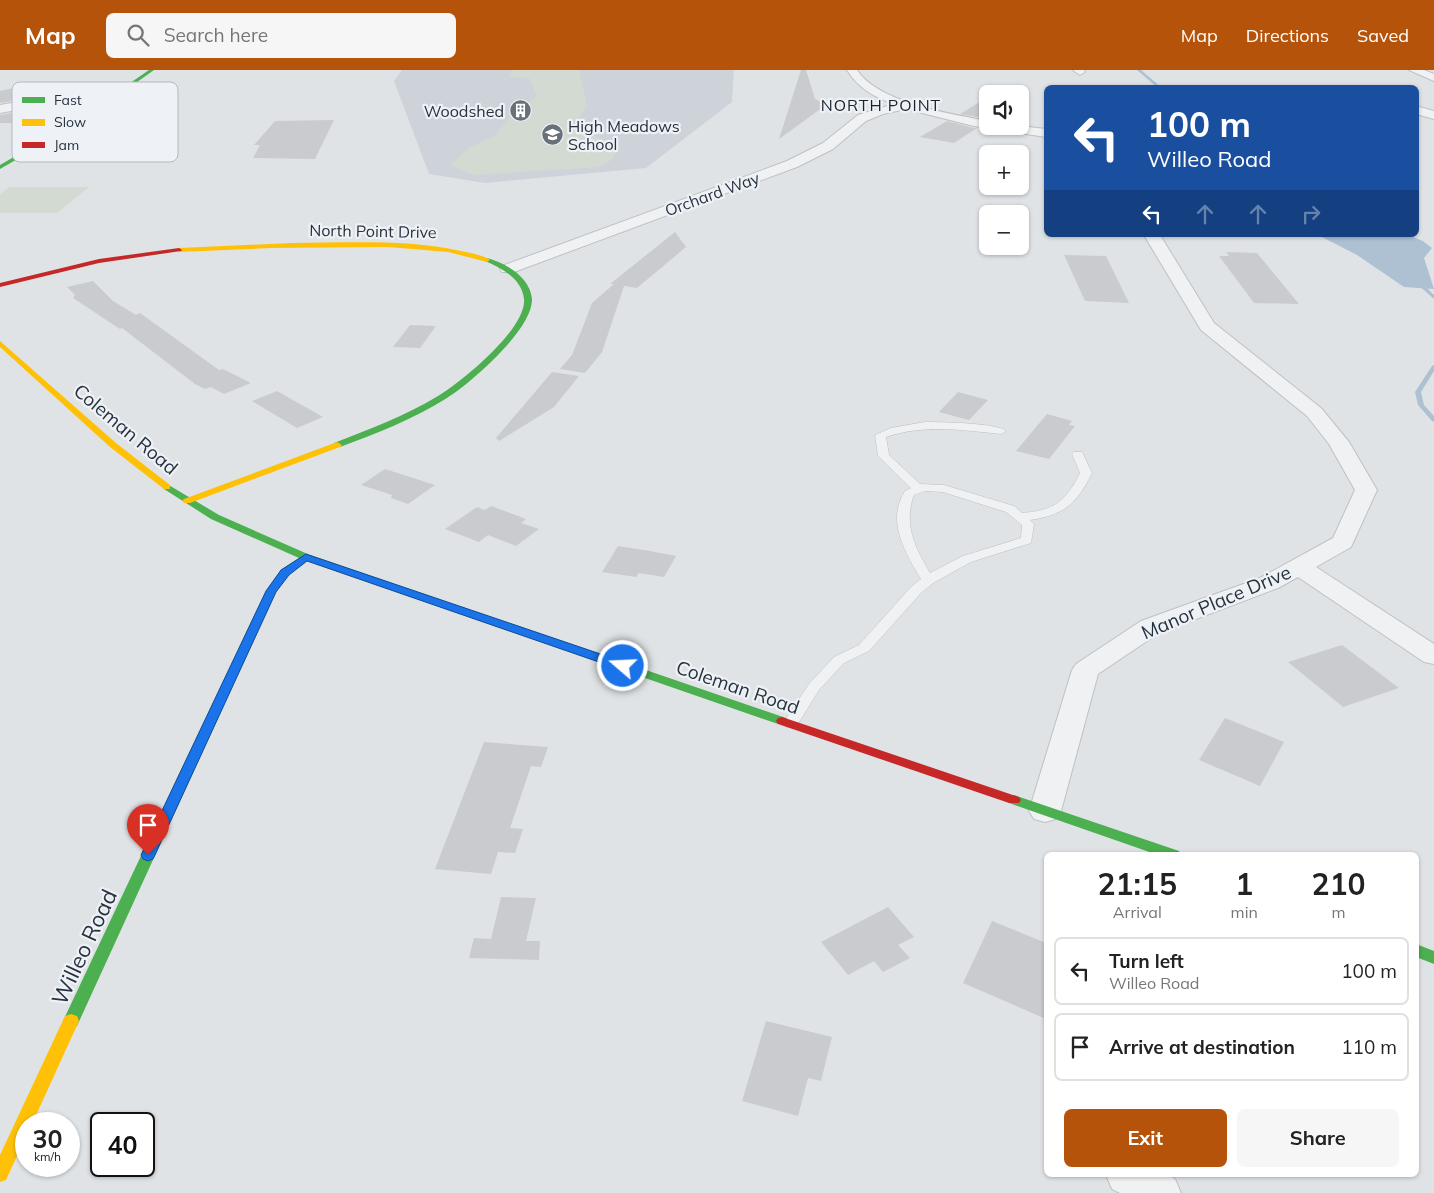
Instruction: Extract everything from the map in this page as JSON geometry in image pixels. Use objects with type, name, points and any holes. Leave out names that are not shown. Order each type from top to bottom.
[{"type":"street","points":[[135,82],[152,70]]},
{"type":"street","points":[[852,70],[860,83],[870,90],[933,114],[979,123]]},
{"type":"street","points":[[1414,70],[1434,78]]},
{"type":"street","points":[[1419,103],[1434,115]]},
{"type":"street","name":"Orchard Way","points":[[508,269],[792,164],[828,146],[862,118],[880,111],[908,105]]},
{"type":"street","points":[[1029,130],[1044,132]]},
{"type":"street","points":[[0,167],[12,160]]},
{"type":"street","name":"Manor Place Drive","points":[[1045,811],[1086,670],[1150,627],[1269,583],[1343,542],[1366,490],[1338,442],[1314,412],[1207,326],[1153,237]]},
{"type":"street","name":"North Point Drive","points":[[0,284],[101,260],[163,251],[222,246],[422,246],[472,254],[493,261],[508,269],[525,287],[528,296],[527,307],[522,318],[498,352],[472,377],[439,400],[396,422],[187,501]]},
{"type":"street","name":"Coleman Road","points":[[0,343],[134,464],[187,501],[244,532],[306,557],[1165,852]]},
{"type":"street","name":"Willeo Road","points":[[0,1174],[271,591],[285,572],[306,557]]},
{"type":"street","points":[[1299,566],[1434,656]]},
{"type":"street","points":[[1419,951],[1434,958]]},
{"type":"street","points":[[1131,1177],[1160,1193]]},
{"type":"lane","points":[[918,489],[884,456],[880,435],[900,427],[920,424],[1001,431]]},
{"type":"lane","points":[[1019,517],[1044,516],[1064,506],[1086,473],[1078,454]]},
{"type":"lane","points":[[790,724],[814,687],[839,660],[864,648],[916,590],[939,573],[968,559],[1027,540],[1028,524],[1010,508],[944,489],[924,487],[909,492],[903,506],[903,531],[928,580]]},
{"type":"shaded area","name":"High Meadows School","points":[[402,70],[734,70],[732,102],[646,168],[485,183],[429,174],[394,81]]},
{"type":"shaded area","points":[[512,70],[579,70],[587,105],[577,120],[568,126],[618,145],[613,159],[599,167],[473,175],[450,165],[470,147],[494,136],[513,114],[537,96],[529,78],[509,77]]},
{"type":"shaded area","points":[[10,187],[89,187],[57,213],[0,213],[0,194]]},
{"type":"water","points":[[1322,237],[1413,237],[1423,241],[1432,248],[1424,258],[1434,289],[1404,287],[1357,255]]},
{"type":"building","points":[[801,70],[806,70],[815,99],[826,105],[779,139]]},
{"type":"building","points":[[12,88],[12,101],[0,103],[0,91]]},
{"type":"building","points":[[979,102],[979,117],[960,114]]},
{"type":"building","points":[[12,113],[12,123],[0,123],[0,115]]},
{"type":"building","points":[[334,120],[315,159],[253,158],[260,145],[254,145],[275,121]]},
{"type":"building","points":[[947,121],[977,128],[954,143],[920,137]]},
{"type":"building","points":[[675,232],[686,247],[637,288],[624,286],[602,352],[585,373],[560,369],[572,355],[592,303],[614,284],[610,284]]},
{"type":"building","points":[[1226,252],[1257,253],[1299,304],[1254,303],[1219,256],[1229,256]]},
{"type":"building","points":[[1064,255],[1106,256],[1129,303],[1085,301]]},
{"type":"building","points":[[93,281],[113,301],[136,315],[140,313],[219,370],[223,369],[251,383],[224,394],[211,387],[205,389],[195,384],[122,328],[120,329],[73,298],[75,295],[67,287]]},
{"type":"building","points":[[410,325],[436,326],[420,348],[393,347]]},
{"type":"building","points":[[552,372],[579,376],[554,407],[499,441],[496,438]]},
{"type":"building","points":[[277,391],[323,417],[297,428],[252,401]]},
{"type":"building","points":[[958,392],[988,400],[969,420],[939,412]]},
{"type":"building","points":[[1047,414],[1072,421],[1069,425],[1075,426],[1049,459],[1016,451]]},
{"type":"building","points":[[385,469],[435,485],[408,504],[391,498],[392,495],[361,485]]},
{"type":"building","points":[[491,506],[526,519],[521,523],[539,529],[516,546],[488,535],[479,542],[445,529],[477,507],[485,510]]},
{"type":"building","points":[[618,546],[676,556],[664,577],[639,573],[636,577],[602,572]]},
{"type":"building","points":[[1342,645],[1399,688],[1343,707],[1288,662]]},
{"type":"building","points":[[1225,718],[1284,742],[1260,786],[1199,760]]},
{"type":"building","points":[[484,742],[548,747],[541,767],[531,766],[510,828],[523,829],[515,853],[498,852],[491,874],[435,869]]},
{"type":"building","points":[[501,897],[536,898],[526,941],[540,941],[539,960],[469,958],[474,938],[491,939]]},
{"type":"building","points":[[888,907],[914,937],[898,945],[910,958],[883,972],[874,961],[848,975],[821,942]]},
{"type":"building","points":[[992,921],[1044,942],[1044,1018],[963,983]]},
{"type":"building","points":[[766,1021],[832,1037],[821,1081],[808,1078],[798,1116],[742,1101]]},
{"type":"waterway","points":[[1139,70],[1157,85]]},
{"type":"waterway","points":[[1418,282],[1434,298]]},
{"type":"waterway","points":[[1434,367],[1418,392],[1421,405],[1434,420]]},
{"type":"traffic: fast","points":[[135,82],[152,70]]},
{"type":"traffic: fast","points":[[0,167],[12,160]]},
{"type":"traffic: fast","points":[[337,445],[395,422],[446,395],[479,369],[515,330],[527,309],[528,300],[526,292],[514,274],[487,260]]},
{"type":"traffic: fast","points":[[167,487],[215,517],[306,557],[782,721]]},
{"type":"traffic: fast","points":[[71,1021],[271,591],[285,572],[306,557]]},
{"type":"traffic: fast","points":[[1014,800],[1165,852]]},
{"type":"traffic: fast","points":[[1419,951],[1434,958]]},
{"type":"traffic: slow","points":[[179,250],[272,246],[388,245],[448,250],[487,260]]},
{"type":"traffic: slow","points":[[0,343],[113,445],[167,487]]},
{"type":"traffic: slow","points":[[187,501],[337,445]]},
{"type":"traffic: slow","points":[[0,1174],[71,1021]]},
{"type":"traffic: jam","points":[[0,285],[99,261],[179,250]]},
{"type":"traffic: jam","points":[[782,721],[1014,800]]},
{"type":"place","name":"Woodshed","points":[[520,111]]},
{"type":"place","name":"High Meadows School","points":[[552,135]]},
{"type":"district","name":"NORTH POINT","points":[[881,105]]},
{"type":"route","points":[[148,855],[271,591],[285,572],[306,557],[623,666]]}]
